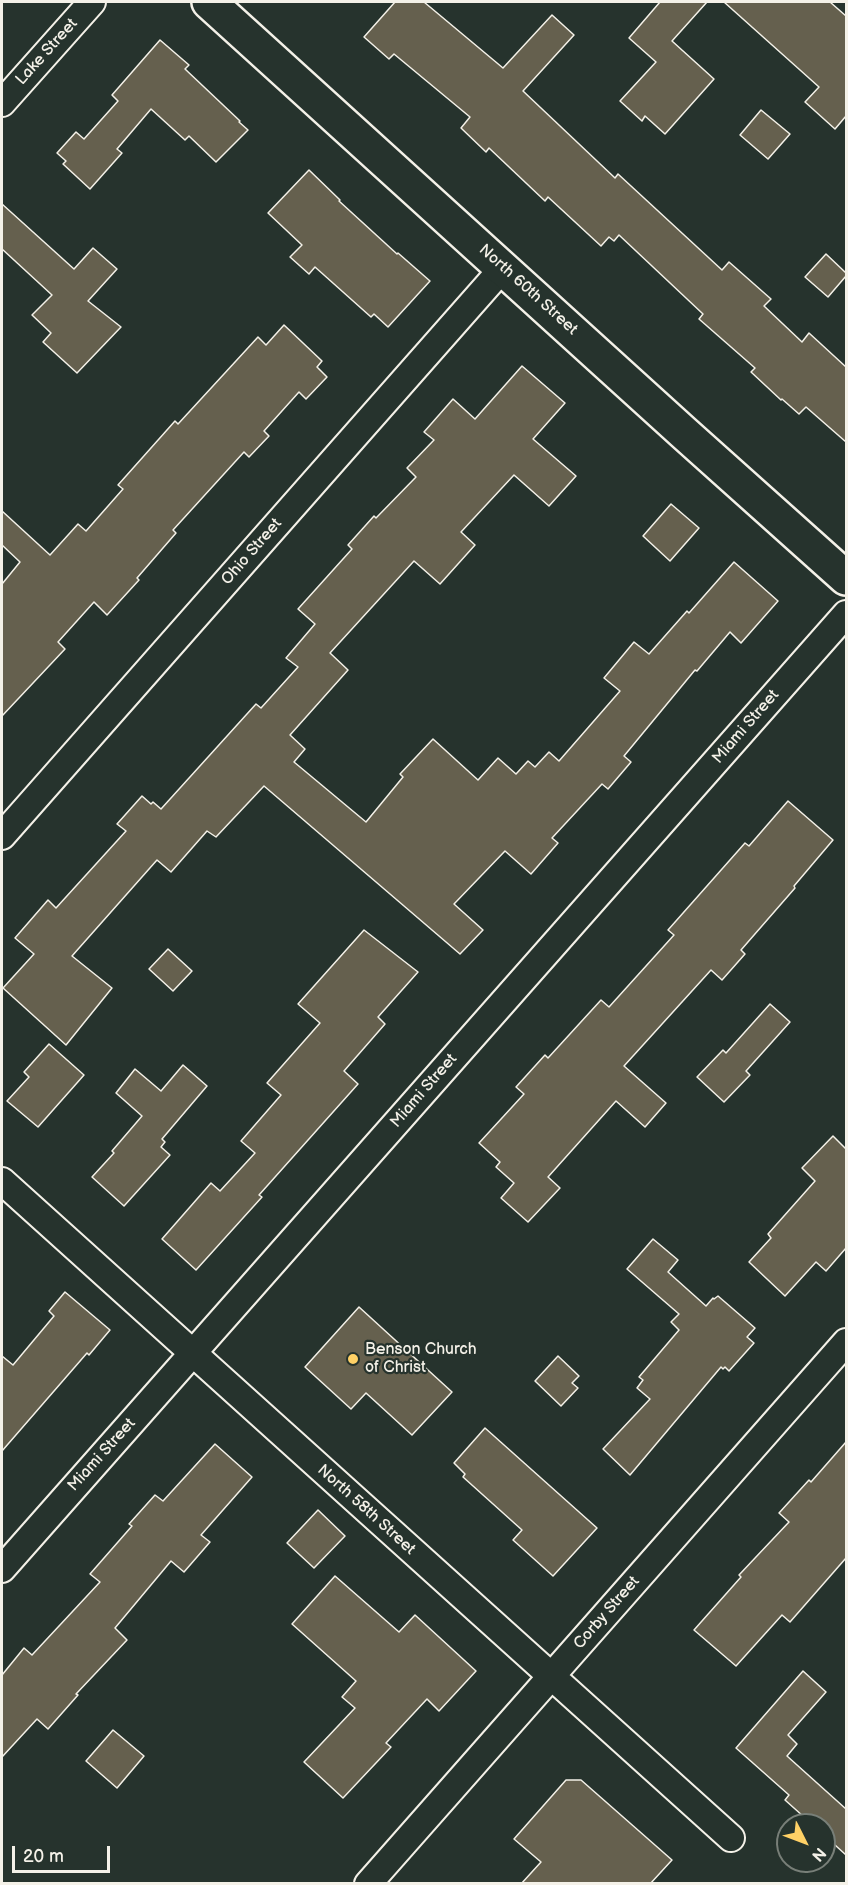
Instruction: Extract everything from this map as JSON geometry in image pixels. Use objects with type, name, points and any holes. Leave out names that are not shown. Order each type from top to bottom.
[{"type":"street","name":"Lake Street","points":[[2,103],[92,2]]},
{"type":"street","name":"North 60th Street","points":[[209,2],[846,579]]},
{"type":"street","name":"Ohio Street","points":[[2,836],[503,268]]},
{"type":"street","name":"Miami Street","points":[[2,1569],[846,614]]},
{"type":"street","name":"North 58th Street","points":[[2,1181],[731,1838]]},
{"type":"street","name":"Corby Street","points":[[368,1884],[846,1342]]},
{"type":"building","points":[[395,2],[424,2],[503,68],[552,15],[574,35],[523,91],[615,178],[618,174],[722,270],[729,262],[771,299],[764,306],[802,342],[809,333],[846,367],[846,442],[806,407],[799,414],[781,400],[751,372],[755,368],[699,319],[703,314],[619,235],[614,241],[609,237],[601,246],[548,197],[545,201],[489,148],[486,152],[461,128],[470,117],[394,54],[389,59],[364,37]]},
{"type":"building","points":[[660,2],[707,2],[672,41],[714,79],[665,134],[645,116],[642,121],[620,101],[656,62],[629,38]]},
{"type":"building","points":[[724,2],[830,2],[846,16],[846,116],[835,129],[805,102],[819,87]]},
{"type":"building","points":[[160,40],[189,65],[185,69],[248,130],[216,162],[189,136],[185,140],[151,109],[117,149],[122,153],[90,189],[63,164],[66,161],[57,153],[76,132],[84,139],[118,101],[112,95]]},
{"type":"building","points":[[761,110],[790,134],[768,159],[740,135]]},
{"type":"building","points":[[309,170],[339,201],[430,281],[388,327],[374,314],[371,317],[315,267],[309,274],[290,257],[302,245],[268,213]]},
{"type":"building","points":[[2,204],[74,269],[93,248],[117,269],[88,301],[121,327],[77,373],[43,342],[51,333],[32,315],[52,295],[2,249]]},
{"type":"building","points":[[826,254],[846,273],[828,297],[805,277]]},
{"type":"building","points":[[284,325],[322,361],[317,367],[327,377],[306,399],[299,392],[264,431],[269,436],[249,457],[244,452],[173,530],[176,533],[137,578],[139,580],[107,615],[94,602],[58,642],[65,649],[2,716],[2,584],[20,562],[2,545],[2,511],[50,555],[78,524],[86,531],[123,489],[118,485],[175,421],[178,424],[258,337],[266,345]]},
{"type":"building","points":[[522,366],[565,403],[533,439],[576,476],[549,506],[514,475],[461,532],[475,545],[440,584],[414,561],[330,653],[348,670],[290,735],[305,749],[294,762],[366,822],[403,777],[400,774],[433,739],[478,780],[498,758],[516,774],[528,761],[535,767],[549,752],[559,761],[620,691],[604,678],[634,642],[649,654],[734,562],[778,601],[741,643],[730,632],[697,671],[695,670],[624,756],[631,762],[608,789],[602,784],[552,838],[558,843],[531,874],[505,851],[454,904],[483,930],[460,954],[264,786],[216,837],[207,831],[171,872],[157,860],[72,956],[112,988],[66,1045],[3,988],[34,954],[15,938],[48,900],[56,908],[126,831],[117,824],[142,796],[161,809],[256,704],[261,708],[298,667],[286,658],[315,624],[298,609],[352,549],[348,545],[374,516],[376,518],[416,477],[407,468],[434,440],[424,432],[453,399],[475,419]]},
{"type":"building","points":[[671,504],[699,528],[670,561],[643,536]]},
{"type":"building","points":[[788,801],[833,840],[741,950],[745,954],[722,980],[711,970],[624,1066],[666,1103],[645,1127],[616,1101],[548,1177],[560,1188],[528,1222],[501,1198],[514,1183],[496,1167],[500,1162],[479,1143],[524,1094],[516,1087],[545,1055],[548,1058],[601,1000],[609,1007],[674,935],[668,930],[745,843],[749,846]]},
{"type":"building","points":[[364,930],[418,972],[378,1017],[385,1024],[344,1071],[358,1084],[259,1195],[262,1197],[196,1270],[162,1239],[211,1183],[220,1191],[255,1153],[241,1141],[281,1095],[267,1083],[320,1023],[298,1004]]},
{"type":"building","points":[[168,949],[192,971],[173,991],[149,969]]},
{"type":"building","points":[[770,1004],[790,1022],[746,1071],[750,1075],[724,1102],[697,1077],[723,1050],[726,1053]]},
{"type":"building","points":[[49,1044],[84,1075],[38,1127],[7,1101],[29,1077],[24,1072]]},
{"type":"building","points":[[183,1065],[207,1086],[162,1139],[165,1142],[161,1147],[170,1155],[124,1206],[92,1177],[114,1153],[112,1151],[142,1116],[116,1093],[135,1069],[161,1091]]},
{"type":"building","points":[[833,1136],[846,1149],[846,1248],[826,1271],[816,1262],[785,1296],[749,1262],[771,1238],[768,1234],[815,1181],[802,1168]]},
{"type":"building","points":[[653,1239],[678,1260],[668,1272],[706,1306],[718,1296],[755,1328],[747,1337],[754,1343],[729,1371],[721,1367],[630,1475],[603,1449],[650,1399],[637,1388],[643,1380],[639,1377],[679,1330],[671,1322],[679,1314],[627,1269]]},
{"type":"building","points":[[65,1292],[110,1330],[89,1355],[87,1353],[2,1451],[2,1356],[13,1365],[54,1316],[49,1311]]},
{"type":"building","points":[[359,1307],[452,1392],[412,1435],[366,1393],[351,1409],[305,1367]]},
{"type":"building","points":[[558,1356],[579,1376],[572,1383],[578,1388],[561,1406],[535,1381]]},
{"type":"building","points":[[485,1428],[597,1528],[553,1576],[513,1540],[522,1530],[463,1477],[465,1474],[454,1463]]},
{"type":"building","points":[[846,1442],[846,1558],[790,1622],[782,1615],[736,1666],[694,1630],[741,1577],[739,1575],[789,1522],[779,1513],[809,1480],[811,1482]]},
{"type":"building","points":[[215,1444],[252,1477],[201,1535],[210,1542],[184,1572],[171,1561],[115,1628],[127,1640],[76,1694],[78,1695],[48,1729],[37,1719],[2,1757],[2,1675],[24,1648],[32,1655],[100,1582],[90,1574],[132,1526],[129,1524],[155,1495],[163,1501]]},
{"type":"building","points":[[318,1510],[345,1536],[314,1568],[287,1543]]},
{"type":"building","points":[[335,1576],[399,1632],[415,1615],[476,1671],[439,1711],[427,1699],[386,1743],[391,1747],[343,1798],[304,1762],[355,1708],[342,1697],[356,1681],[292,1624]]},
{"type":"building","points":[[803,1671],[826,1692],[788,1735],[797,1744],[787,1756],[846,1809],[846,1855],[836,1846],[836,1813],[800,1813],[785,1800],[789,1795],[736,1748]]},
{"type":"building","points":[[113,1730],[144,1756],[117,1788],[86,1761]]},
{"type":"building","points":[[566,1780],[581,1780],[672,1860],[650,1884],[521,1884],[541,1862],[514,1839]]},
{"type":"place","name":"Benson Church of Christ","points":[[353,1359]]}]
